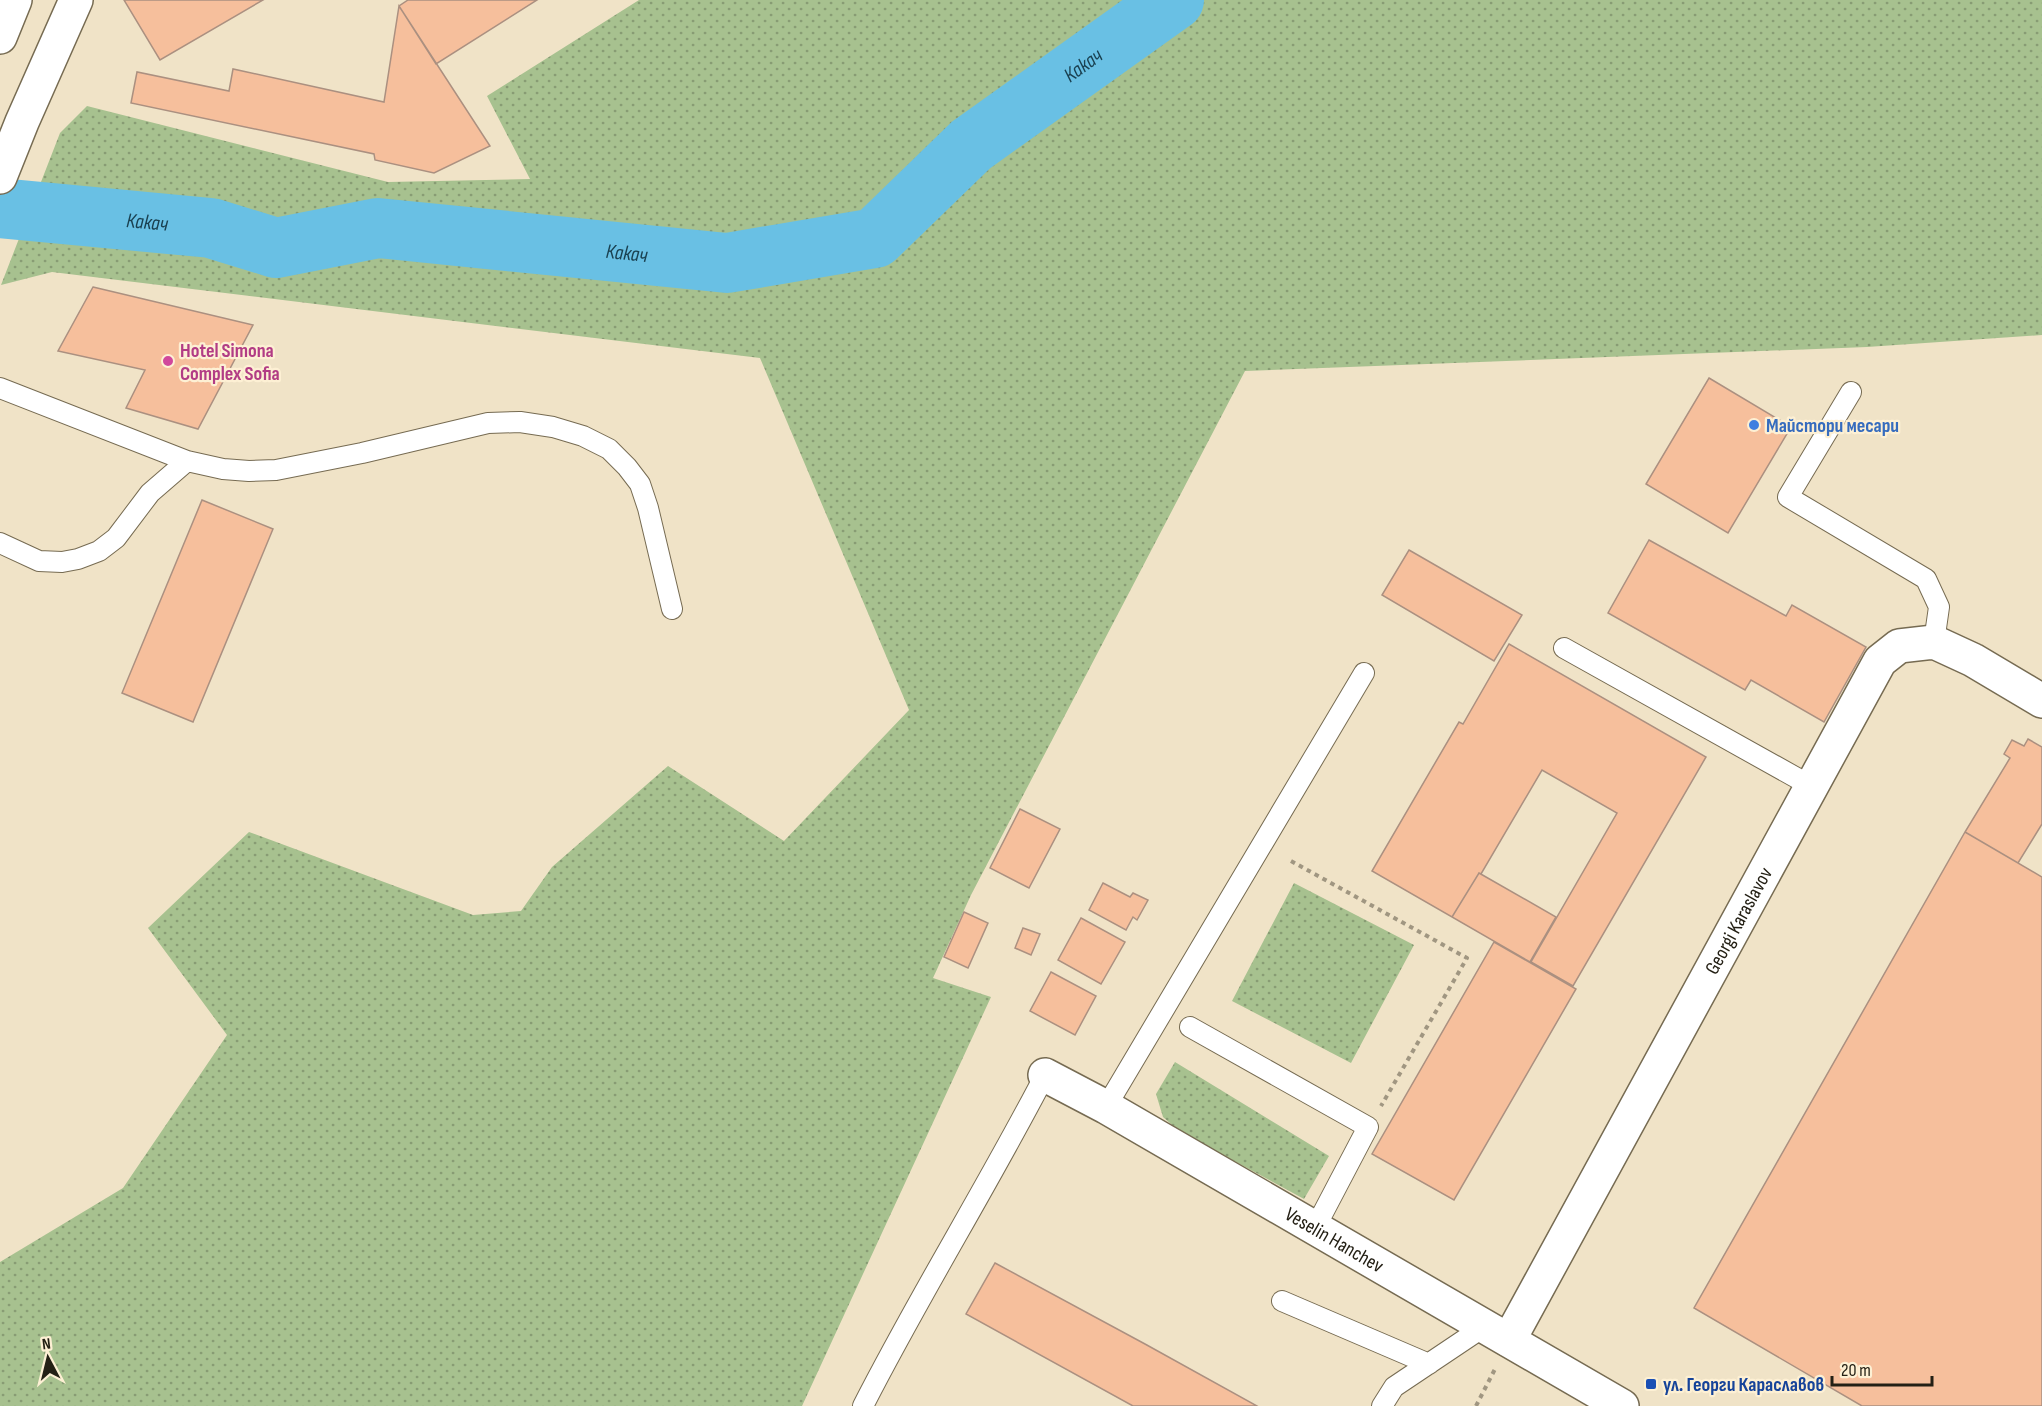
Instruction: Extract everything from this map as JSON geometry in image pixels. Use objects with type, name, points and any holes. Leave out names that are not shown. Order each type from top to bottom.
[{"type":"main road","points":[[0,37],[15,0]]},
{"type":"main road","points":[[0,177],[76,0]]},
{"type":"main road","points":[[1934,642],[1973,660],[2042,701]]},
{"type":"main road","name":"Georgi Karaslavov","points":[[1497,1333],[1813,787],[1880,661],[1899,646],[1934,642]]},
{"type":"main road","name":"Veselin Hanchev","points":[[1045,1076],[1106,1107],[1622,1406]]},
{"type":"lane","points":[[0,388],[187,461],[223,469],[276,470],[362,453],[488,423],[520,422],[553,427],[583,436],[609,449],[640,484],[672,609]]},
{"type":"lane","points":[[1851,392],[1788,497],[1926,579],[1939,607],[1934,642]]},
{"type":"lane","points":[[0,543],[39,561],[62,562],[78,559],[99,550],[116,538],[150,493],[187,461]]},
{"type":"lane","points":[[1564,648],[1813,787]]},
{"type":"lane","points":[[1106,1107],[1364,673]]},
{"type":"lane","points":[[1190,1027],[1368,1127],[1315,1228]]},
{"type":"lane","points":[[862,1406],[1045,1076]]},
{"type":"lane","points":[[1282,1301],[1429,1364]]},
{"type":"lane","points":[[1382,1406],[1394,1387],[1429,1364],[1497,1333]]},
{"type":"path","points":[[1291,861],[1467,958],[1368,1127]]},
{"type":"green space","points":[[639,0],[2042,0],[2042,335],[1867,347],[1245,371],[971,895],[933,978],[991,997],[802,1406],[0,1406],[0,1262],[123,1188],[227,1035],[148,928],[249,832],[473,915],[521,911],[552,867],[668,766],[784,841],[909,710],[760,358],[52,272],[1,285],[60,133],[87,106],[388,182],[530,179],[487,96]]},
{"type":"green space","points":[[1294,883],[1414,945],[1351,1063],[1232,1001]]},
{"type":"green space","points":[[1175,1062],[1329,1156],[1304,1199],[1179,1131],[1163,1117],[1156,1094]]},
{"type":"building","points":[[124,0],[263,0],[160,60]]},
{"type":"building","points":[[408,0],[537,0],[436,64],[399,6]]},
{"type":"building","points":[[399,6],[490,146],[434,173],[375,160],[374,154],[131,103],[137,72],[229,91],[233,69],[384,102]]},
{"type":"building","name":"Hotel Simona Complex Sofia","points":[[93,287],[253,325],[198,429],[126,408],[145,370],[58,351]]},
{"type":"building","points":[[1709,378],[1791,427],[1728,533],[1646,484]]},
{"type":"building","points":[[202,500],[273,529],[193,722],[122,693]]},
{"type":"building","points":[[1649,540],[1786,616],[1792,605],[1866,647],[1824,722],[1751,680],[1745,690],[1608,613]]},
{"type":"building","points":[[1409,550],[1522,615],[1494,661],[1382,595]]},
{"type":"building","points":[[1509,644],[1706,757],[1573,986],[1531,962],[1617,813],[1542,770],[1481,874],[1479,873],[1452,917],[1372,871],[1459,722],[1463,724]]},
{"type":"building","points":[[2028,739],[2042,747],[2042,824],[2018,863],[1965,832],[2010,758],[2004,754],[2012,740],[2024,746]]},
{"type":"building","points":[[1020,809],[1060,829],[1029,888],[990,868]]},
{"type":"building","points":[[1965,832],[2042,877],[2042,1406],[1862,1406],[1694,1308]]},
{"type":"building","points":[[1479,873],[1556,917],[1530,962],[1452,917]]},
{"type":"building","points":[[1103,883],[1130,897],[1133,893],[1148,900],[1137,920],[1133,917],[1126,930],[1089,910]]},
{"type":"building","points":[[964,912],[988,923],[968,968],[944,957]]},
{"type":"building","points":[[1081,918],[1125,942],[1101,984],[1058,960]]},
{"type":"building","points":[[1023,928],[1040,934],[1031,955],[1015,948]]},
{"type":"building","points":[[1494,942],[1576,989],[1454,1200],[1372,1154]]},
{"type":"building","points":[[1051,972],[1096,996],[1075,1035],[1030,1011]]},
{"type":"building","points":[[995,1263],[1257,1406],[1133,1406],[966,1314]]},
{"type":"waterway","name":"Какач","points":[[0,208],[211,228],[276,248],[378,228],[727,263],[875,238],[971,145],[1174,0]]},
{"type":"place","name":"Hotel Simona Complex Sofia","points":[[168,361]]},
{"type":"place","name":"Майстори месари","points":[[1754,425]]},
{"type":"place","name":"ул. Георги Караславов","points":[[1651,1384]]}]
